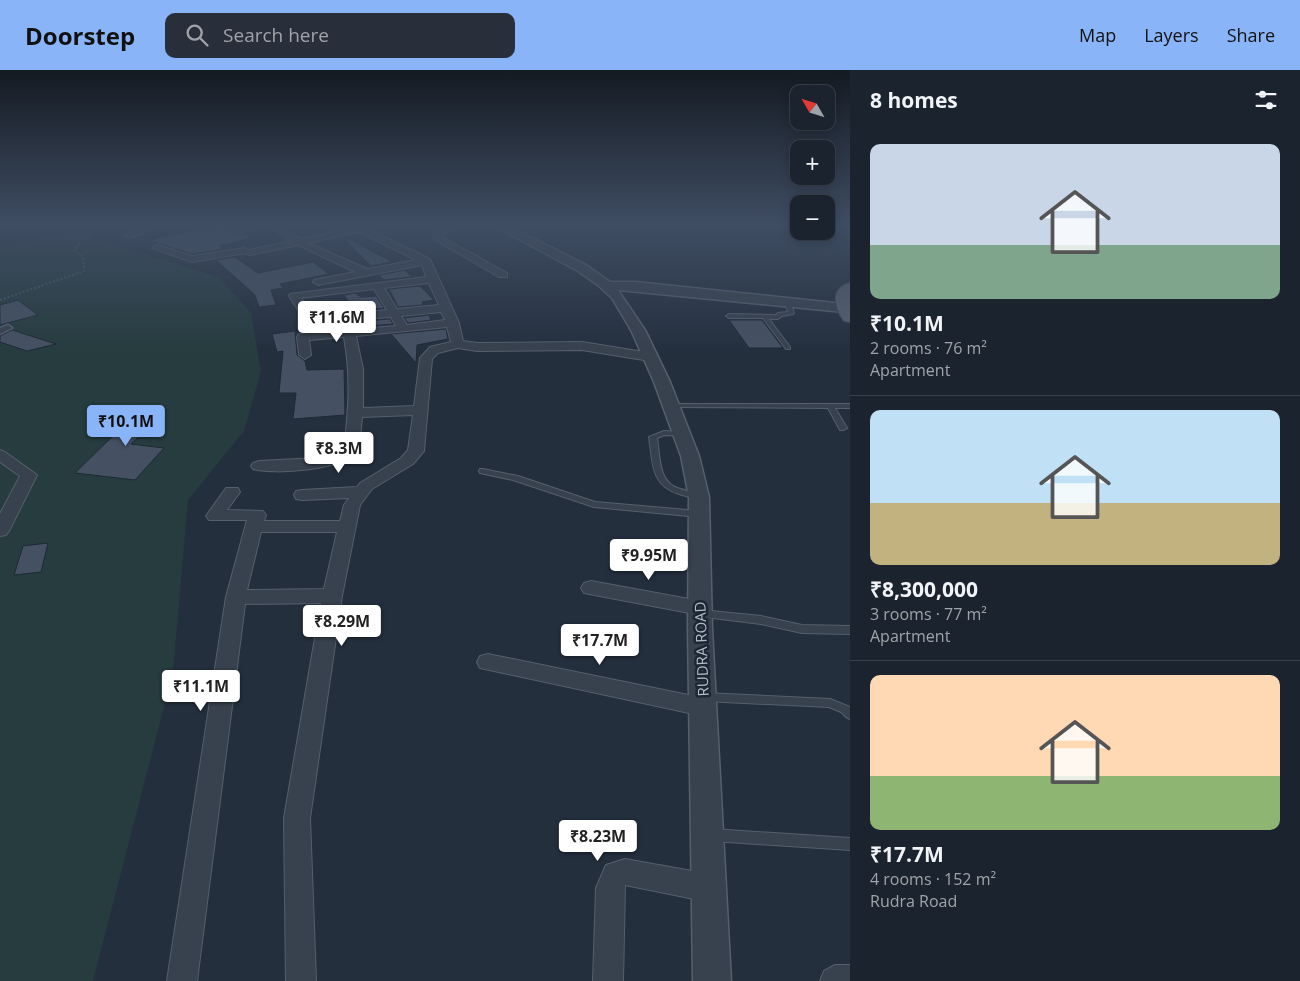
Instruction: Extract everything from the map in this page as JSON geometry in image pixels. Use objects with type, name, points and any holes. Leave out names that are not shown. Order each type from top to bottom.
[{"type":"main road","points":[[847,312],[845,292],[850,288]]},
{"type":"street","points":[[350,267],[367,273]]},
{"type":"street","points":[[292,288],[399,267]]},
{"type":"street","points":[[428,267],[453,323],[458,344]]},
{"type":"street","points":[[488,267],[503,275]]},
{"type":"street","name":"RUDRA ROAD","points":[[579,267],[608,286],[617,296],[638,330],[671,406],[693,466],[699,505],[700,611],[712,981]]},
{"type":"street","points":[[432,279],[294,296],[311,321],[447,308]]},
{"type":"street","points":[[377,286],[404,329]]},
{"type":"street","points":[[608,286],[636,286],[788,302],[847,312]]},
{"type":"street","points":[[305,355],[302,337],[453,323]]},
{"type":"street","points":[[259,466],[315,464],[339,459],[351,450],[356,413],[356,369],[349,333]]},
{"type":"street","points":[[301,981],[297,818],[332,596],[352,505],[366,486],[406,461],[416,451],[426,358],[434,350],[458,344],[477,347],[582,346],[650,357]]},
{"type":"street","points":[[356,413],[421,410]]},
{"type":"street","points":[[0,455],[29,474],[0,531]]},
{"type":"street","points":[[182,981],[236,597],[257,515],[215,516],[232,492]]},
{"type":"street","points":[[302,495],[362,492]]},
{"type":"street","points":[[254,527],[347,526]]},
{"type":"street","points":[[591,588],[700,611]]},
{"type":"street","points":[[236,597],[332,596]]},
{"type":"street","points":[[488,662],[703,702]]},
{"type":"street","points":[[608,981],[610,888],[616,874],[625,872],[709,888]]},
{"type":"lane","points":[[729,316],[778,317],[780,314],[790,313],[788,302]]},
{"type":"lane","points":[[764,316],[788,348]]},
{"type":"lane","points":[[671,406],[850,406]]},
{"type":"lane","points":[[830,406],[843,428]]},
{"type":"lane","points":[[682,434],[664,433],[653,437],[661,478],[663,485],[699,505]]},
{"type":"lane","points":[[483,471],[514,478],[594,504],[699,505]]},
{"type":"lane","points":[[700,611],[761,620],[802,630],[850,630]]},
{"type":"lane","points":[[703,702],[830,703],[845,709],[850,714]]},
{"type":"lane","points":[[707,834],[850,844]]},
{"type":"lane","points":[[828,981],[829,976],[835,973],[850,973]]},
{"type":"path","points":[[0,300],[84,271],[84,267]]},
{"type":"green space","points":[[0,267],[185,267],[219,277],[251,313],[261,371],[244,431],[188,500],[173,672],[93,981],[0,981]]},
{"type":"building","points":[[223,267],[249,267],[258,273],[290,267],[319,267],[329,274],[280,284],[283,288],[271,290],[276,305],[259,307],[255,295]]},
{"type":"building","points":[[405,270],[412,277],[384,280],[379,275]]},
{"type":"building","points":[[420,286],[434,300],[422,302],[423,305],[398,307],[389,289]]},
{"type":"building","points":[[355,293],[361,297],[376,296],[384,308],[355,311],[344,295]]},
{"type":"building","points":[[18,300],[38,315],[0,325],[0,305]]},
{"type":"building","points":[[429,315],[431,320],[408,323],[404,318]]},
{"type":"building","points":[[390,319],[393,324],[368,326],[365,321]]},
{"type":"building","points":[[729,320],[762,320],[783,348],[749,348]]},
{"type":"building","points":[[446,329],[448,339],[417,345],[416,363],[391,334]]},
{"type":"building","points":[[12,330],[56,344],[27,351],[0,342],[0,336]]},
{"type":"building","points":[[295,331],[297,355],[305,361],[307,370],[344,369],[345,415],[293,419],[296,393],[279,393],[283,351],[277,352],[272,334]]},
{"type":"building","points":[[132,405],[167,410],[131,444],[164,448],[135,480],[75,473],[124,425],[112,423]]},
{"type":"building","points":[[48,543],[41,572],[14,575],[23,546]]}]
